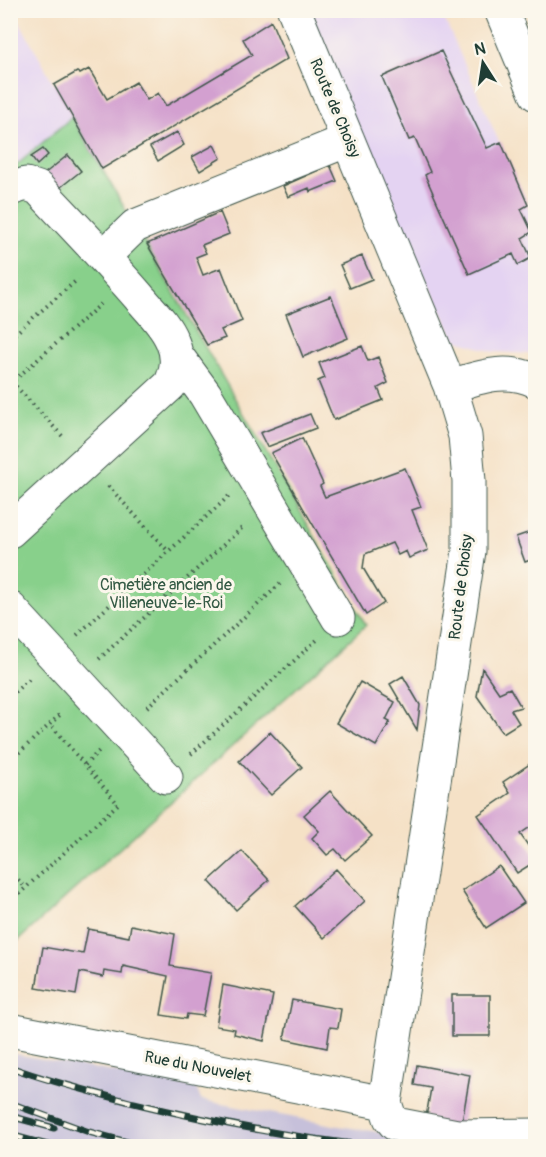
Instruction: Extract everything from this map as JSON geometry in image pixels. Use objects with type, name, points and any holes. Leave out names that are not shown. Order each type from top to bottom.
[{"type":"street","name":"Route de Choisy","points":[[294,10],[450,386],[465,436],[469,481],[469,551],[388,1111]]},
{"type":"street","points":[[501,10],[536,94]]},
{"type":"street","points":[[103,257],[135,226],[348,140]]},
{"type":"street","points":[[10,189],[26,184],[38,188],[162,324],[172,341],[177,356],[205,394],[338,618]]},
{"type":"street","points":[[10,531],[170,385],[177,372],[177,356]]},
{"type":"street","points":[[450,386],[493,374],[522,375],[536,381]]},
{"type":"street","points":[[10,608],[166,777]]},
{"type":"street","name":"Rue du Nouvelet","points":[[10,1030],[388,1111],[395,1124],[457,1136],[536,1135]]},
{"type":"path","points":[[10,338],[103,257]]},
{"type":"path","points":[[10,384],[126,282]]},
{"type":"path","points":[[10,696],[253,474]]},
{"type":"path","points":[[76,680],[269,502]]},
{"type":"path","points":[[85,765],[305,562]]},
{"type":"path","points":[[166,777],[306,652],[338,618]]},
{"type":"path","points":[[10,761],[64,711]]},
{"type":"path","points":[[10,902],[118,804],[50,724]]},
{"type":"path","points":[[10,871],[26,888]]},
{"type":"shaded area","points":[[13,10],[72,117],[11,171],[10,11]]},
{"type":"shaded area","points":[[296,11],[441,11],[535,223],[535,354],[494,352],[455,340]]},
{"type":"shaded area","points":[[10,1053],[196,1087],[201,1100],[338,1126],[386,1133],[535,1146],[11,1146]]},
{"type":"green space","name":"Cimetière ancien de Villeneuve-le-Roi","points":[[72,117],[366,625],[11,947],[10,171]]},
{"type":"building","points":[[271,21],[287,59],[102,169],[54,85],[77,72],[80,74],[89,69],[107,99],[136,82],[147,100],[158,93],[166,106],[252,55],[243,39]]},
{"type":"building","points":[[441,51],[487,148],[501,142],[528,205],[521,209],[532,232],[522,238],[531,258],[518,265],[513,254],[469,274],[425,175],[430,172],[415,138],[409,140],[382,77]]},
{"type":"building","points":[[177,132],[184,145],[158,161],[150,147]]},
{"type":"building","points":[[214,145],[221,158],[200,171],[192,157]]},
{"type":"building","points":[[43,149],[48,155],[37,165],[31,157]]},
{"type":"building","points":[[68,155],[81,171],[57,190],[44,174]]},
{"type":"building","points":[[330,165],[337,181],[310,192],[309,188],[288,197],[283,186]]},
{"type":"building","points":[[220,212],[229,234],[202,245],[206,253],[196,257],[203,275],[221,268],[242,321],[221,330],[225,338],[207,345],[147,244]]},
{"type":"building","points":[[362,256],[372,279],[350,288],[340,265]]},
{"type":"building","points":[[331,296],[348,338],[303,357],[286,314]]},
{"type":"building","points":[[362,346],[368,361],[378,357],[388,383],[378,388],[383,400],[334,420],[318,381],[325,378],[319,363]]},
{"type":"building","points":[[310,414],[316,428],[267,447],[260,433]]},
{"type":"building","points":[[302,438],[323,484],[320,486],[325,497],[405,468],[421,507],[412,510],[428,550],[409,558],[406,551],[398,555],[392,543],[365,554],[363,568],[384,603],[366,615],[271,453]]},
{"type":"building","points":[[536,530],[536,558],[525,562],[516,537]]},
{"type":"building","points":[[482,668],[499,693],[510,688],[521,707],[511,710],[519,723],[503,733],[477,696]]},
{"type":"building","points":[[403,676],[420,705],[417,730],[390,684]]},
{"type":"building","points":[[360,682],[395,702],[386,720],[390,722],[376,746],[336,723]]},
{"type":"building","points":[[270,732],[302,767],[271,795],[239,761]]},
{"type":"building","points":[[536,760],[536,823],[520,834],[536,857],[536,861],[517,873],[478,815],[510,793],[503,782]]},
{"type":"building","points":[[330,791],[372,836],[345,860],[335,849],[327,855],[312,838],[319,831],[304,815]]},
{"type":"building","points":[[242,851],[269,880],[236,910],[209,881]]},
{"type":"building","points":[[499,866],[524,903],[486,928],[462,891]]},
{"type":"building","points":[[336,869],[365,901],[324,938],[295,906]]},
{"type":"building","points":[[131,925],[175,934],[170,966],[211,973],[203,1016],[187,1014],[186,1019],[161,1015],[168,976],[123,966],[122,974],[104,971],[103,977],[80,972],[76,995],[36,988],[43,947],[83,954],[88,929],[129,937]]},
{"type":"building","points":[[223,985],[273,995],[264,1041],[234,1034],[235,1029],[216,1026]]},
{"type":"building","points":[[452,995],[490,995],[490,1036],[452,1036]]},
{"type":"building","points":[[292,1000],[341,1009],[338,1028],[330,1027],[327,1048],[284,1039]]},
{"type":"building","points":[[417,1065],[470,1075],[461,1128],[425,1123],[431,1088],[414,1085]]},
{"type":"railway","points":[[10,1067],[87,1091],[193,1117],[282,1134],[372,1146]]},
{"type":"railway","points":[[10,1103],[89,1132],[142,1146]]},
{"type":"railway","points":[[10,1116],[54,1128]]},
{"type":"railway","points":[[10,1135],[51,1146]]}]
